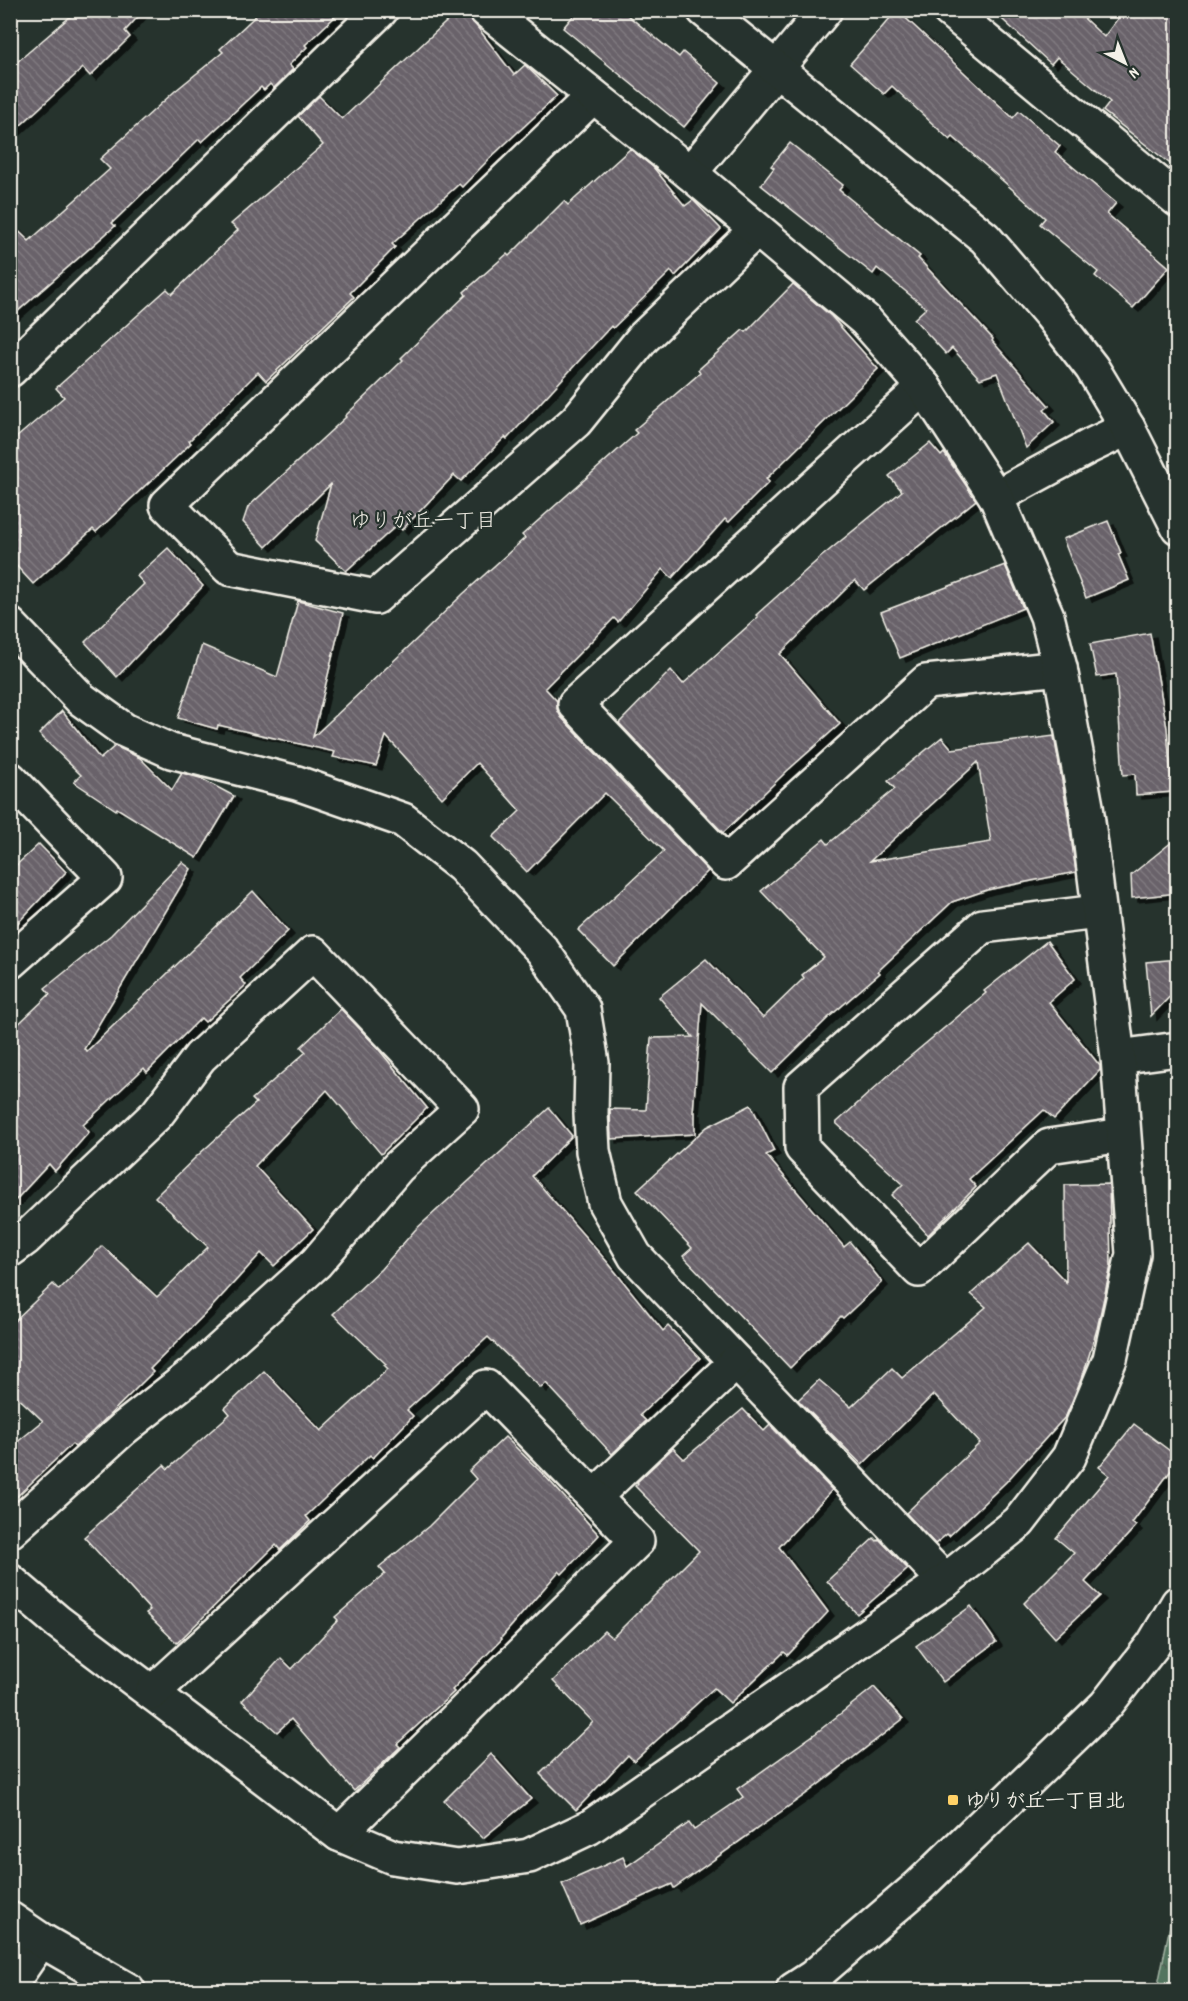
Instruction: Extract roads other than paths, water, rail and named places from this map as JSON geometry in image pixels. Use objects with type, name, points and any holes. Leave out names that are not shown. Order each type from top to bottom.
[{"type":"street","points":[[10,370],[381,10]]},
{"type":"street","points":[[10,1581],[58,1622],[339,1834],[393,1857],[457,1867],[529,1856],[590,1827],[945,1581],[1019,1522],[1069,1457],[1110,1359],[1133,1254],[1118,1057],[1086,806],[1060,668],[1047,616],[996,497],[924,387],[865,320],[690,173],[486,10]]},
{"type":"street","points":[[704,10],[985,238],[1051,315],[1092,368],[1128,428],[1178,527]]},
{"type":"street","points":[[690,173],[825,10]]},
{"type":"street","points":[[949,10],[1178,200]]},
{"type":"street","points":[[593,96],[167,506],[229,568],[376,597],[576,421],[643,338],[756,230]]},
{"type":"street","points":[[924,387],[575,704],[726,863],[926,682],[1060,668]]},
{"type":"street","points":[[996,497],[1128,428]]},
{"type":"street","points":[[10,625],[81,699],[124,730],[171,751],[297,783],[403,820],[462,866],[542,950],[583,1009],[592,1063],[593,1151],[605,1203],[635,1256],[945,1581]]},
{"type":"street","points":[[10,779],[105,878],[10,962]]},
{"type":"street","points":[[1098,912],[983,926],[801,1087],[802,1148],[919,1270],[1049,1146],[1123,1135]]},
{"type":"street","points":[[10,1250],[25,1239],[157,1114],[200,1057],[313,952],[462,1109],[398,1167],[316,1263],[194,1374],[124,1428],[10,1531]]},
{"type":"street","points":[[1118,1057],[1178,1049]]},
{"type":"street","points":[[594,1497],[736,1362]]},
{"type":"street","points":[[152,1694],[486,1387],[637,1541],[339,1834]]},
{"type":"street","points":[[793,1990],[813,1977],[919,1886],[1106,1705],[1153,1645],[1178,1603]]},
{"type":"street","points":[[10,1919],[41,1940],[128,1990]]},
{"type":"street","points":[[10,1985],[41,1940]]},
{"type":"place","name":"ゆりが丘一丁目北","points":[[953,1800]]},
{"type":"district","name":"ゆりが丘一丁目","points":[[423,520]]}]
